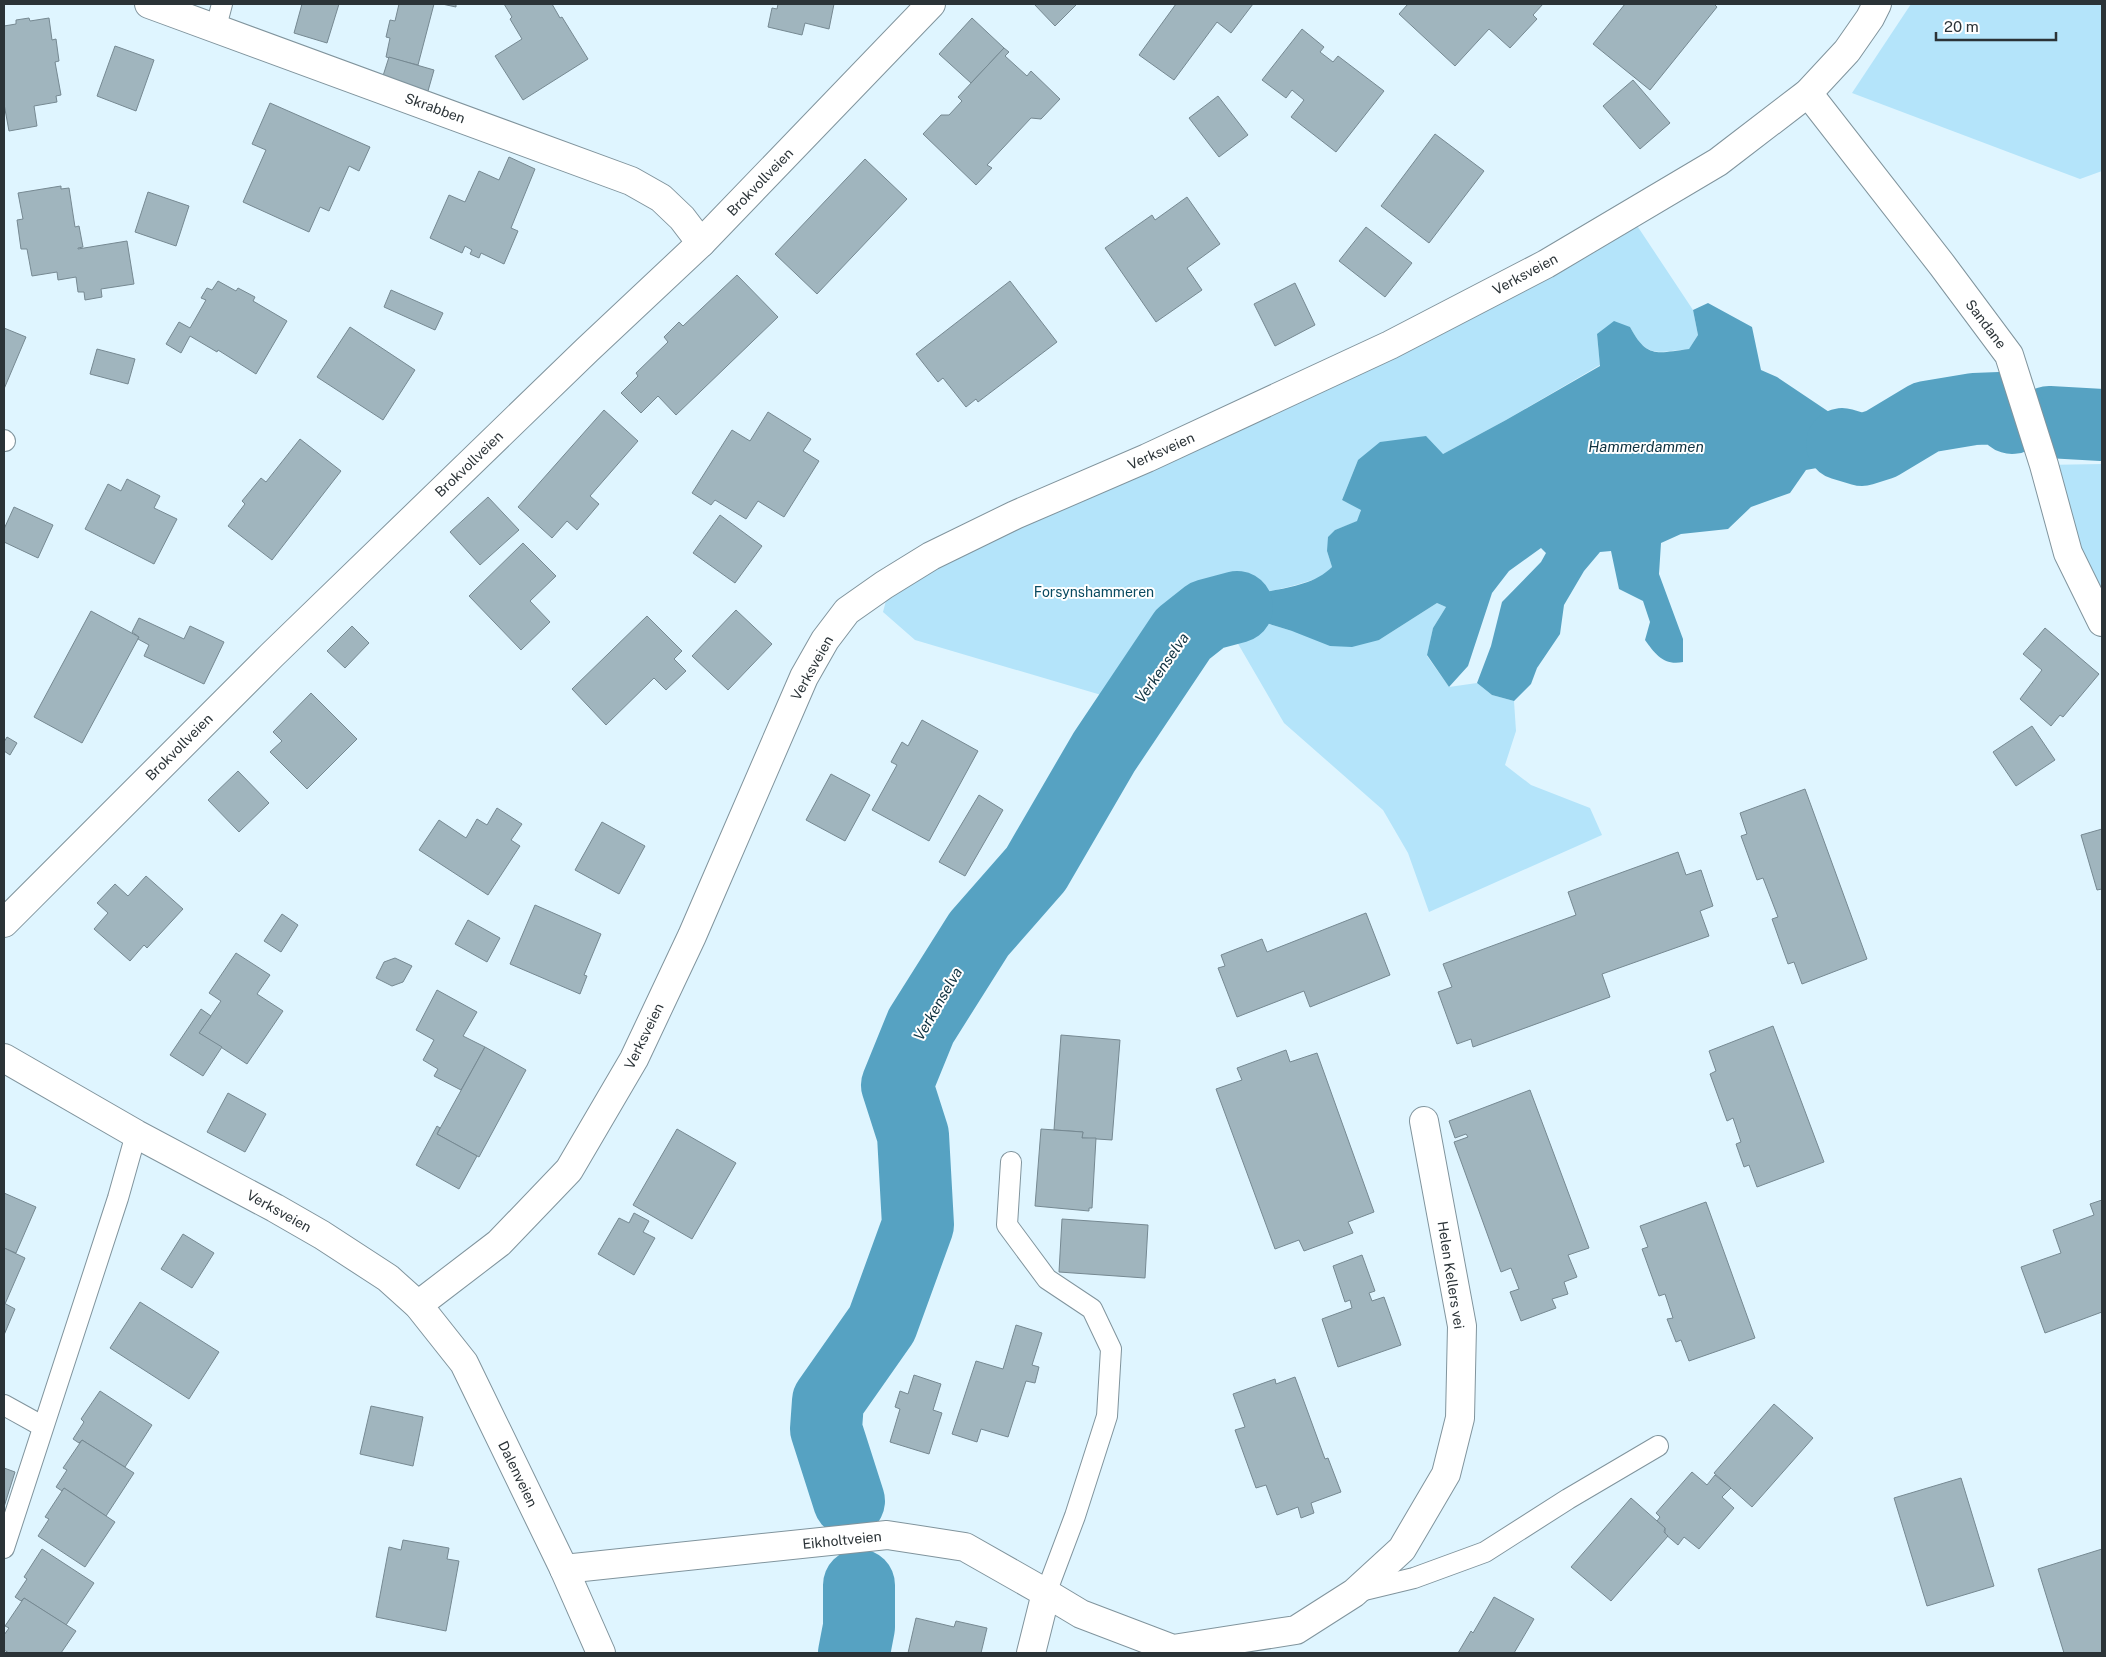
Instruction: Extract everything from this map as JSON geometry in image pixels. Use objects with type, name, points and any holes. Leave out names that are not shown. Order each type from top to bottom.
[{"type":"street","name":"Skrabben","points":[[149,4],[219,16],[632,181],[661,198],[682,218],[701,243]]},
{"type":"street","name":"Brokvollveien","points":[[4,922],[272,655],[580,357],[701,243],[931,4]]},
{"type":"street","name":"Verksveien","points":[[4,1058],[136,1134],[322,1235],[388,1278],[418,1305],[499,1243],[569,1170],[634,1058],[688,945],[804,677],[825,640],[847,611],[931,556],[1015,515],[1148,458],[1390,345],[1546,264],[1718,162],[1808,93],[1847,51],[1870,18],[1877,4]]},
{"type":"street","name":"Sandane","points":[[1808,93],[1942,265],[2009,355],[2044,465],[2068,553],[2102,622]]},
{"type":"street","name":"Helen Kellers vei","points":[[1046,1593],[1081,1614],[1176,1651],[1296,1630],[1354,1593],[1402,1549],[1446,1474],[1460,1418],[1462,1326],[1424,1121]]},
{"type":"street","name":"Dalenveien","points":[[418,1305],[464,1363],[564,1569],[601,1653]]},
{"type":"street","name":"Eikholtveien","points":[[564,1569],[887,1535],[965,1547],[1046,1593]]},
{"type":"street","points":[[1031,1653],[1046,1593]]},
{"type":"lane","points":[[4,1548],[42,1426],[118,1198],[136,1134]]},
{"type":"lane","points":[[1011,1162],[1007,1225],[1047,1279],[1092,1309],[1111,1349],[1107,1416],[1075,1516],[1046,1593]]},
{"type":"lane","points":[[4,1405],[42,1426]]},
{"type":"lane","points":[[1354,1593],[1414,1578],[1485,1552],[1658,1446]]},
{"type":"green space","points":[[1911,4],[2102,4],[2102,171],[2080,179],[1852,93]]},
{"type":"green space","name":"Forsynshammeren","points":[[1630,215],[1693,310],[1698,335],[1689,349],[1661,352],[1648,349],[1636,337],[1630,327],[1597,334],[1600,365],[1443,454],[1358,460],[1342,500],[1361,509],[1358,521],[1335,530],[1327,551],[1332,567],[1322,577],[1235,600],[1237,607],[1207,615],[1183,634],[1135,705],[915,640],[883,612],[890,585]]},
{"type":"green space","points":[[2102,464],[2102,607],[2044,465]]},
{"type":"green space","points":[[1437,603],[1446,607],[1433,628],[1427,656],[1449,687],[1477,683],[1492,695],[1514,701],[1516,731],[1505,765],[1531,785],[1590,808],[1602,835],[1429,912],[1408,853],[1383,810],[1284,723],[1230,630],[1240,615],[1292,631],[1379,640]]},
{"type":"water","name":"Hammerdammen","points":[[1708,303],[1752,327],[1761,370],[1777,377],[1850,426],[1833,465],[1806,470],[1790,493],[1751,507],[1728,529],[1681,534],[1661,543],[1659,574],[1683,639],[1683,662],[1670,662],[1661,658],[1645,640],[1650,622],[1643,601],[1619,589],[1611,551],[1600,552],[1584,571],[1564,605],[1560,634],[1537,668],[1531,684],[1514,701],[1492,695],[1477,683],[1491,646],[1502,602],[1541,562],[1546,553],[1541,548],[1509,571],[1492,593],[1468,666],[1449,687],[1427,655],[1433,628],[1446,607],[1437,603],[1379,640],[1352,647],[1330,646],[1292,631],[1240,615],[1235,600],[1311,581],[1332,567],[1327,551],[1328,537],[1335,530],[1357,521],[1361,510],[1342,500],[1358,460],[1380,442],[1426,436],[1443,454],[1600,366],[1597,334],[1614,321],[1630,327],[1636,337],[1648,349],[1669,352],[1689,349],[1698,335],[1693,310]]},
{"type":"building","points":[[302,4],[339,4],[327,43],[294,33]]},
{"type":"building","points":[[399,4],[434,4],[418,65],[386,57],[390,38],[386,37],[390,20],[395,21]]},
{"type":"building","points":[[442,4],[456,4],[456,7]]},
{"type":"building","points":[[504,4],[552,4],[588,59],[523,100],[495,56],[522,39],[510,19],[512,17]]},
{"type":"building","points":[[778,4],[834,4],[829,29],[805,23],[802,35],[768,27],[772,8],[777,9]]},
{"type":"building","points":[[1034,4],[1077,4],[1055,26]]},
{"type":"building","points":[[1176,4],[1253,4],[1231,33],[1217,22],[1174,80],[1139,55]]},
{"type":"building","points":[[1408,4],[1543,4],[1533,15],[1537,19],[1510,48],[1489,29],[1455,66],[1399,14]]},
{"type":"building","points":[[1625,4],[1714,4],[1717,7],[1650,90],[1593,44]]},
{"type":"building","points":[[29,18],[30,21],[49,18],[52,40],[56,39],[59,61],[55,62],[61,95],[56,96],[57,102],[34,106],[37,126],[9,131],[4,104],[4,26],[16,24],[16,20]]},
{"type":"building","points":[[972,18],[1004,48],[971,83],[939,54]]},
{"type":"building","points":[[1302,29],[1324,47],[1320,52],[1333,62],[1338,56],[1384,91],[1336,152],[1291,117],[1304,100],[1292,90],[1286,98],[1262,80]]},
{"type":"building","points":[[115,46],[154,60],[136,111],[97,96]]},
{"type":"building","points":[[1004,48],[1009,52],[1005,56],[1027,76],[1031,71],[1060,99],[1041,119],[1031,118],[987,165],[992,168],[976,185],[923,134],[941,115],[949,115],[962,101],[958,97]]},
{"type":"building","points":[[389,57],[434,70],[428,91],[382,79]]},
{"type":"building","points":[[1633,80],[1670,123],[1640,149],[1603,106]]},
{"type":"building","points":[[1218,96],[1248,135],[1219,157],[1189,118]]},
{"type":"building","points":[[270,103],[370,147],[359,171],[349,166],[329,211],[320,207],[309,232],[243,202],[266,150],[252,144]]},
{"type":"building","points":[[1435,134],[1484,171],[1429,243],[1381,206]]},
{"type":"building","points":[[509,157],[535,169],[511,228],[518,231],[504,264],[481,253],[479,258],[470,254],[472,250],[465,246],[462,253],[430,238],[449,195],[465,202],[479,171],[499,180]]},
{"type":"building","points":[[865,159],[907,199],[817,294],[775,254]]},
{"type":"building","points":[[61,186],[61,189],[69,188],[75,227],[79,226],[83,247],[78,249],[127,241],[134,284],[101,289],[102,297],[85,300],[84,292],[78,292],[76,277],[58,280],[57,272],[32,276],[27,249],[21,249],[17,220],[23,219],[18,193]]},
{"type":"building","points":[[148,192],[189,206],[176,246],[135,232]]},
{"type":"building","points":[[1187,197],[1220,244],[1187,268],[1202,290],[1156,322],[1105,248],[1152,215],[1155,220]]},
{"type":"building","points":[[1366,227],[1412,263],[1385,297],[1339,261]]},
{"type":"building","points":[[737,275],[778,317],[676,415],[658,396],[641,413],[621,393],[638,376],[636,373],[668,342],[664,337],[679,322],[683,326]]},
{"type":"building","points":[[218,281],[236,291],[238,288],[255,297],[253,301],[287,321],[256,374],[218,350],[217,352],[190,336],[181,353],[166,344],[179,322],[190,328],[206,300],[201,298],[207,288],[212,290]]},
{"type":"building","points":[[1010,281],[1057,342],[978,402],[976,399],[966,407],[943,378],[938,382],[916,354]]},
{"type":"building","points":[[1295,283],[1315,325],[1275,346],[1254,304]]},
{"type":"building","points":[[391,290],[443,313],[435,330],[384,307]]},
{"type":"building","points":[[350,327],[415,370],[383,420],[317,377]]},
{"type":"building","points":[[4,328],[26,337],[4,389]]},
{"type":"building","points":[[97,349],[135,359],[128,384],[90,374]]},
{"type":"building","points":[[604,410],[638,441],[590,496],[599,504],[577,530],[567,521],[552,538],[518,507]]},
{"type":"building","points":[[768,412],[811,439],[803,451],[819,461],[784,517],[758,501],[746,519],[715,500],[711,505],[692,493],[732,430],[750,441]]},
{"type":"building","points":[[300,439],[341,471],[272,560],[228,526],[245,504],[242,501],[261,478],[266,482]]},
{"type":"building","points":[[127,479],[160,496],[154,508],[177,519],[154,564],[85,529],[108,484],[121,491]]},
{"type":"building","points":[[488,497],[519,530],[480,565],[450,532]]},
{"type":"building","points":[[14,507],[53,525],[38,558],[4,542],[4,529]]},
{"type":"building","points":[[720,515],[762,546],[735,583],[693,553]]},
{"type":"building","points":[[523,543],[556,576],[530,601],[550,622],[521,650],[469,596]]},
{"type":"building","points":[[736,610],[772,644],[728,690],[692,656]]},
{"type":"building","points":[[91,611],[139,637],[82,743],[34,717]]},
{"type":"building","points":[[647,616],[682,651],[674,659],[686,671],[666,690],[654,678],[606,725],[572,689]]},
{"type":"building","points":[[139,618],[184,639],[190,626],[224,642],[204,684],[144,656],[149,645],[138,639],[139,637],[132,632]]},
{"type":"building","points":[[352,626],[369,643],[345,668],[327,651]]},
{"type":"building","points":[[2045,628],[2099,674],[2063,717],[2060,715],[2051,726],[2020,699],[2042,670],[2023,654]]},
{"type":"building","points":[[311,693],[357,739],[307,789],[270,752],[282,741],[273,732]]},
{"type":"building","points":[[922,720],[978,751],[929,841],[872,810],[897,765],[891,762],[902,742],[908,746]]},
{"type":"building","points":[[2032,726],[2055,760],[2016,786],[1993,752]]},
{"type":"building","points":[[7,737],[17,743],[10,755],[4,751],[4,742]]},
{"type":"building","points":[[238,771],[269,803],[239,832],[208,800]]},
{"type":"building","points":[[831,774],[870,795],[845,841],[806,820]]},
{"type":"building","points":[[1805,789],[1867,959],[1802,984],[1794,962],[1788,964],[1772,919],[1778,917],[1763,878],[1757,880],[1741,836],[1747,834],[1740,813]]},
{"type":"building","points":[[979,795],[1003,810],[965,876],[939,862]]},
{"type":"building","points":[[497,808],[522,824],[511,840],[520,846],[488,895],[419,850],[439,820],[466,838],[477,819],[487,825]]},
{"type":"building","points":[[602,822],[645,846],[619,894],[575,870]]},
{"type":"building","points":[[2102,829],[2102,889],[2097,890],[2081,835]]},
{"type":"building","points":[[1678,852],[1686,875],[1701,870],[1713,906],[1700,911],[1709,936],[1602,974],[1610,997],[1473,1047],[1471,1039],[1457,1044],[1438,992],[1452,987],[1443,964],[1576,915],[1568,892]]},
{"type":"building","points":[[146,876],[183,909],[147,948],[144,945],[130,961],[94,929],[108,913],[97,903],[115,884],[128,896]]},
{"type":"building","points":[[535,905],[601,934],[584,975],[587,976],[580,994],[510,964]]},
{"type":"building","points":[[1366,913],[1390,975],[1310,1007],[1304,991],[1237,1017],[1218,968],[1225,966],[1221,955],[1262,939],[1267,952]]},
{"type":"building","points":[[282,914],[298,925],[281,952],[264,941]]},
{"type":"building","points":[[468,920],[500,938],[487,962],[455,944]]},
{"type":"building","points":[[236,953],[270,975],[257,994],[283,1011],[247,1064],[199,1033],[221,1001],[209,993]]},
{"type":"building","points":[[395,958],[412,966],[403,982],[392,986],[376,978],[384,962]]},
{"type":"building","points":[[437,990],[477,1012],[463,1036],[485,1047],[461,1090],[434,1076],[438,1069],[423,1060],[434,1040],[416,1030]]},
{"type":"building","points":[[201,1009],[211,1016],[199,1033],[222,1047],[203,1076],[170,1055]]},
{"type":"building","points":[[1773,1026],[1824,1162],[1757,1187],[1749,1165],[1744,1167],[1736,1144],[1741,1142],[1733,1118],[1727,1121],[1710,1074],[1716,1071],[1709,1051]]},
{"type":"building","points":[[1061,1035],[1120,1040],[1112,1140],[1082,1138],[1083,1132],[1054,1130]]},
{"type":"building","points":[[485,1047],[526,1070],[479,1157],[437,1134]]},
{"type":"building","points":[[1286,1050],[1290,1062],[1317,1053],[1374,1212],[1348,1222],[1353,1233],[1304,1251],[1299,1240],[1275,1249],[1216,1089],[1242,1080],[1237,1068]]},
{"type":"building","points":[[1530,1090],[1589,1248],[1568,1255],[1577,1277],[1564,1282],[1568,1294],[1552,1299],[1556,1308],[1521,1321],[1510,1292],[1519,1289],[1511,1268],[1501,1272],[1454,1142],[1468,1137],[1466,1134],[1455,1138],[1449,1121]]},
{"type":"building","points":[[228,1093],[266,1114],[245,1152],[207,1132]]},
{"type":"building","points":[[437,1126],[440,1128],[437,1134],[477,1156],[459,1189],[416,1165]]},
{"type":"building","points":[[677,1129],[736,1163],[692,1239],[633,1205]]},
{"type":"building","points":[[1041,1129],[1083,1132],[1082,1138],[1096,1138],[1092,1208],[1089,1208],[1089,1211],[1035,1206]]},
{"type":"building","points":[[4,1193],[36,1207],[16,1253],[4,1248]]},
{"type":"building","points":[[2102,1200],[2102,1312],[2045,1333],[2021,1267],[2061,1253],[2053,1230],[2094,1215],[2090,1204]]},
{"type":"building","points":[[1706,1202],[1755,1338],[1689,1361],[1681,1340],[1676,1342],[1667,1319],[1673,1318],[1665,1294],[1659,1296],[1642,1249],[1648,1247],[1640,1226]]},
{"type":"building","points":[[634,1213],[649,1221],[643,1232],[655,1238],[634,1275],[598,1254],[619,1218],[629,1223]]},
{"type":"building","points":[[1062,1219],[1148,1225],[1145,1278],[1059,1272]]},
{"type":"building","points":[[183,1234],[214,1253],[192,1288],[161,1269]]},
{"type":"building","points":[[4,1248],[25,1258],[5,1304],[4,1303]]},
{"type":"building","points":[[1362,1255],[1375,1291],[1369,1293],[1372,1301],[1384,1297],[1401,1345],[1338,1367],[1322,1319],[1352,1308],[1350,1300],[1345,1302],[1333,1266]]},
{"type":"building","points":[[140,1302],[219,1352],[189,1399],[110,1348]]},
{"type":"building","points":[[4,1303],[15,1309],[4,1335]]},
{"type":"building","points":[[1016,1325],[1042,1333],[1032,1365],[1039,1367],[1035,1383],[1026,1381],[1008,1437],[981,1429],[977,1442],[952,1434],[976,1361],[1003,1369]]},
{"type":"building","points":[[914,1375],[941,1384],[933,1410],[942,1413],[929,1454],[890,1442],[900,1409],[895,1407],[900,1391],[908,1394]]},
{"type":"building","points":[[1295,1377],[1325,1459],[1328,1458],[1341,1492],[1311,1503],[1314,1513],[1301,1518],[1298,1507],[1277,1515],[1266,1485],[1256,1488],[1235,1430],[1245,1427],[1233,1394],[1275,1379],[1276,1384]]},
{"type":"building","points":[[100,1391],[152,1425],[125,1467],[82,1440],[79,1443],[73,1439],[84,1422],[81,1419]]},
{"type":"building","points":[[1774,1404],[1813,1438],[1752,1507],[1714,1473]]},
{"type":"building","points":[[371,1406],[423,1417],[413,1466],[360,1454]]},
{"type":"building","points":[[82,1440],[134,1473],[106,1516],[64,1488],[62,1491],[56,1487],[67,1470],[63,1468]]},
{"type":"building","points":[[4,1468],[15,1472],[4,1507]]},
{"type":"building","points":[[1692,1472],[1707,1485],[1715,1475],[1731,1488],[1722,1497],[1734,1508],[1699,1549],[1684,1537],[1678,1545],[1665,1534],[1665,1528],[1657,1521],[1660,1517],[1656,1513]]},
{"type":"building","points":[[1961,1478],[1994,1586],[1927,1606],[1894,1498]]},
{"type":"building","points":[[64,1488],[115,1522],[85,1567],[38,1536],[49,1519],[45,1517]]},
{"type":"building","points":[[1631,1498],[1665,1528],[1664,1532],[1668,1536],[1611,1601],[1571,1567]]},
{"type":"building","points":[[403,1540],[449,1548],[447,1559],[459,1561],[446,1631],[376,1617],[389,1547],[401,1550]]},
{"type":"building","points":[[42,1549],[94,1583],[66,1625],[24,1598],[21,1601],[15,1597],[27,1579],[24,1577]]},
{"type":"building","points":[[2102,1549],[2102,1653],[2064,1653],[2038,1569]]},
{"type":"building","points":[[1494,1597],[1534,1619],[1514,1653],[1458,1653],[1471,1631],[1473,1633]]},
{"type":"building","points":[[24,1598],[76,1631],[61,1653],[9,1653],[4,1650],[4,1635],[9,1628],[5,1626]]},
{"type":"building","points":[[916,1618],[954,1627],[956,1621],[987,1628],[981,1653],[908,1653]]},
{"type":"waterway","points":[[1842,444],[1862,450],[1881,444],[1926,417],[1974,409],[2000,408],[2012,418]]},
{"type":"waterway","name":"Verkenselva","points":[[2049,422],[2102,425]]},
{"type":"waterway","name":"Verkenselva","points":[[849,1501],[826,1429],[828,1401],[882,1324],[918,1225],[913,1135],[897,1085],[921,1026],[979,934],[1036,869],[1104,752],[1183,634],[1207,615],[1237,607]]},
{"type":"waterway","name":"Verkenselva","points":[[854,1653],[859,1627],[859,1585]]}]
